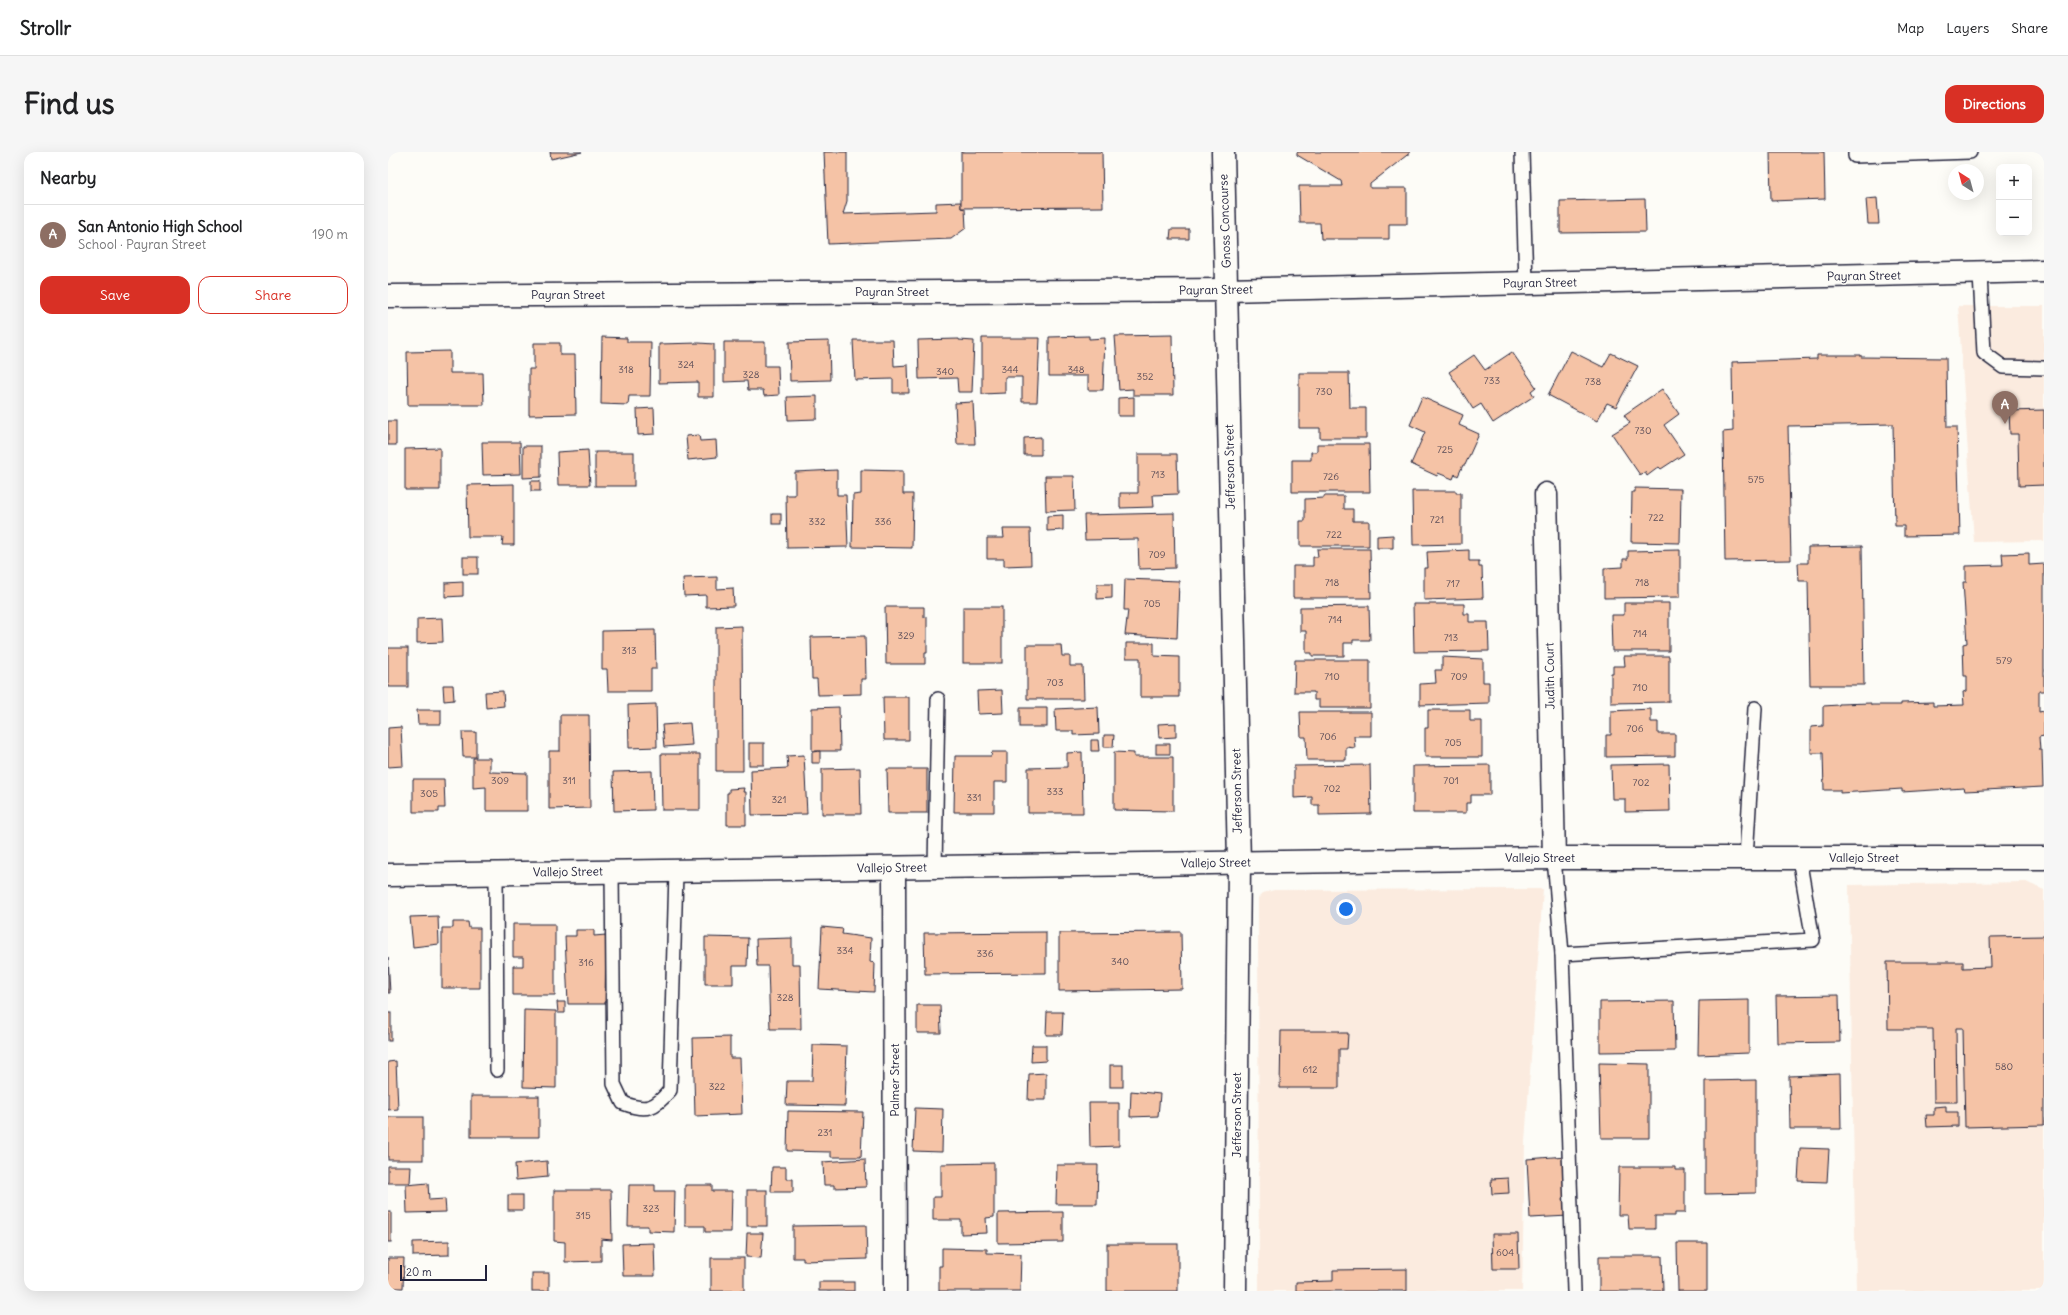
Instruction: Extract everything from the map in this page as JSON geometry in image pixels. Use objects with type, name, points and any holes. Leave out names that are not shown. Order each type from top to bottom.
[{"type":"street","name":"Gnoss Concourse","points":[[1223,152],[1227,290]]},
{"type":"street","name":"Payran Street","points":[[388,296],[1227,290],[1980,274],[2044,271]]},
{"type":"street","name":"Jefferson Street","points":[[1227,290],[1239,863],[1235,1291]]},
{"type":"street","name":"Judith Court","points":[[1546,494],[1554,858]]},
{"type":"street","name":"Vallejo Street","points":[[388,875],[1554,858],[2044,858]]},
{"type":"street","name":"Palmer Street","points":[[894,868],[895,1291]]},
{"type":"lane","points":[[1522,152],[1526,284]]},
{"type":"lane","points":[[1855,152],[1855,156],[1970,152]]},
{"type":"lane","points":[[1980,274],[1984,353],[2003,367],[2044,368]]},
{"type":"lane","points":[[935,868],[938,699]]},
{"type":"lane","points":[[1746,858],[1755,708]]},
{"type":"lane","points":[[1554,858],[1562,954],[1574,1291]]},
{"type":"lane","points":[[1562,954],[1813,940],[1800,858]]},
{"type":"lane","points":[[612,871],[614,1084],[623,1103],[632,1107],[645,1108],[658,1104],[670,1090],[676,872]]},
{"type":"lane","points":[[496,874],[497,1070]]},
{"type":"shaded area","points":[[1958,306],[2044,306],[2044,541],[1974,542]]},
{"type":"shaded area","points":[[2026,882],[2044,890],[2044,1291],[1856,1291],[1849,885]]},
{"type":"shaded area","points":[[1543,889],[1525,1142],[1522,1291],[1259,1291],[1258,898],[1263,893],[1274,890]]},
{"type":"building","points":[[550,152],[582,152],[551,159]]},
{"type":"building","points":[[824,152],[847,152],[847,201],[843,214],[936,211],[936,203],[961,202],[961,208],[965,209],[966,228],[951,239],[828,244]]},
{"type":"building","points":[[961,152],[1102,152],[1103,207],[961,208]]},
{"type":"building","points":[[1297,152],[1411,152],[1370,184],[1370,188],[1407,188],[1407,224],[1389,224],[1389,239],[1321,239],[1320,223],[1300,223],[1299,186],[1342,186],[1341,181],[1297,155]]},
{"type":"building","points":[[1770,152],[1824,152],[1825,199],[1771,201]]},
{"type":"building","points":[[1877,198],[1879,224],[1868,224],[1866,199]]},
{"type":"building","points":[[1645,199],[1646,232],[1560,233],[1560,201]]},
{"type":"building","points":[[1171,229],[1189,229],[1189,239],[1170,239]]},
{"type":"building","points":[[1172,335],[1173,395],[1133,395],[1133,389],[1119,390],[1115,336]]},
{"type":"building","points":[[1089,336],[1089,339],[1105,338],[1103,390],[1088,390],[1088,376],[1049,376],[1049,337]]},
{"type":"building","points":[[602,337],[627,338],[627,342],[651,342],[650,396],[629,396],[628,405],[601,404]]},
{"type":"building","points":[[982,338],[1040,338],[1037,402],[1022,402],[1022,377],[1005,377],[1005,393],[982,394]]},
{"type":"building","points":[[959,339],[974,341],[972,392],[958,392],[957,378],[919,379],[918,340]]},
{"type":"building","points":[[853,340],[893,340],[894,366],[908,365],[909,393],[893,393],[893,379],[855,380]]},
{"type":"building","points":[[829,341],[830,380],[790,381],[789,342]]},
{"type":"building","points":[[724,342],[765,342],[765,366],[778,366],[779,395],[764,396],[763,390],[748,390],[747,381],[724,382]]},
{"type":"building","points":[[534,343],[560,343],[560,355],[575,355],[576,414],[529,415],[529,369],[534,369]]},
{"type":"building","points":[[659,344],[714,344],[714,397],[698,397],[698,382],[659,383]]},
{"type":"building","points":[[450,351],[450,373],[483,373],[484,405],[408,405],[407,352]]},
{"type":"building","points":[[1571,351],[1603,367],[1611,353],[1638,366],[1616,407],[1607,403],[1597,421],[1548,395]]},
{"type":"building","points":[[1512,352],[1536,387],[1531,391],[1534,396],[1493,423],[1481,404],[1473,409],[1449,372],[1474,355],[1485,370]]},
{"type":"building","points":[[1817,355],[1946,358],[1947,427],[1957,427],[1960,535],[1904,536],[1904,526],[1895,526],[1893,424],[1788,426],[1791,560],[1725,561],[1723,432],[1733,431],[1732,362],[1817,359]]},
{"type":"building","points":[[1299,373],[1349,373],[1350,408],[1366,408],[1366,438],[1320,438],[1320,428],[1299,428]]},
{"type":"building","points":[[1662,389],[1679,414],[1664,425],[1684,454],[1661,469],[1659,467],[1647,476],[1645,472],[1640,475],[1612,434],[1630,423],[1624,415]]},
{"type":"building","points":[[817,396],[817,419],[788,420],[787,397]]},
{"type":"building","points":[[1134,397],[1134,416],[1118,416],[1118,398]]},
{"type":"building","points":[[1422,397],[1463,415],[1459,425],[1479,434],[1465,465],[1463,465],[1458,476],[1455,474],[1453,479],[1438,473],[1437,476],[1411,464],[1425,432],[1410,425]]},
{"type":"building","points":[[973,402],[975,444],[957,444],[955,403]]},
{"type":"building","points":[[654,408],[655,434],[638,435],[637,409]]},
{"type":"building","points":[[2044,410],[2044,485],[2019,486],[2018,434],[2010,434],[2009,411]]},
{"type":"building","points":[[388,421],[396,421],[396,445],[388,445]]},
{"type":"building","points":[[699,435],[700,441],[716,440],[717,457],[688,460],[686,436]]},
{"type":"building","points":[[1041,437],[1041,455],[1024,455],[1024,438]]},
{"type":"building","points":[[482,442],[520,442],[521,474],[483,475]]},
{"type":"building","points":[[1317,444],[1369,444],[1370,492],[1292,492],[1292,460],[1311,460],[1311,452],[1317,452]]},
{"type":"building","points":[[523,446],[541,446],[541,477],[523,478]]},
{"type":"building","points":[[440,448],[440,490],[405,490],[405,449]]},
{"type":"building","points":[[588,450],[590,485],[558,485],[557,452]]},
{"type":"building","points":[[595,452],[634,452],[634,486],[595,486]]},
{"type":"building","points":[[1138,454],[1177,454],[1178,494],[1153,495],[1154,507],[1120,508],[1120,493],[1138,493]]},
{"type":"building","points":[[837,470],[837,495],[846,495],[848,547],[787,548],[786,495],[795,495],[795,472]]},
{"type":"building","points":[[861,470],[903,471],[903,494],[913,494],[912,548],[852,547],[853,495],[861,494]]},
{"type":"building","points":[[1045,476],[1074,476],[1075,510],[1046,511]]},
{"type":"building","points":[[531,481],[540,481],[540,491],[531,491]]},
{"type":"building","points":[[514,484],[514,545],[502,545],[503,537],[468,537],[467,485]]},
{"type":"building","points":[[1635,488],[1681,489],[1680,543],[1631,542],[1632,492],[1635,492]]},
{"type":"building","points":[[1412,491],[1456,491],[1456,493],[1461,493],[1461,544],[1413,545]]},
{"type":"building","points":[[1324,496],[1344,496],[1344,509],[1353,509],[1353,521],[1369,521],[1369,546],[1300,546],[1300,521],[1305,521],[1305,499],[1324,498]]},
{"type":"building","points":[[1174,513],[1175,568],[1139,569],[1138,539],[1085,540],[1084,515]]},
{"type":"building","points":[[772,514],[781,514],[781,524],[772,524]]},
{"type":"building","points":[[1063,515],[1063,530],[1047,531],[1047,516]]},
{"type":"building","points":[[1003,529],[1030,529],[1031,565],[1004,566],[1004,559],[987,559],[987,538],[1004,538]]},
{"type":"building","points":[[1393,535],[1393,548],[1377,548],[1377,536]]},
{"type":"building","points":[[1862,546],[1864,685],[1810,685],[1808,581],[1799,581],[1798,563],[1808,563],[1808,547]]},
{"type":"building","points":[[1317,549],[1370,549],[1371,598],[1293,598],[1293,566],[1313,566],[1313,557],[1318,557]]},
{"type":"building","points":[[1469,550],[1469,561],[1479,561],[1479,567],[1482,567],[1483,598],[1424,600],[1424,568],[1428,568],[1427,552]]},
{"type":"building","points":[[1680,550],[1680,597],[1604,598],[1604,568],[1623,567],[1623,559],[1628,559],[1628,551]]},
{"type":"building","points":[[2029,553],[2029,565],[2044,564],[2044,691],[2039,691],[2039,712],[2044,711],[2044,736],[2039,737],[2040,750],[2042,750],[2043,787],[1965,791],[1964,788],[1902,792],[1902,789],[1840,793],[1840,790],[1824,790],[1823,753],[1811,753],[1811,727],[1823,726],[1823,706],[1871,703],[1871,705],[1901,705],[1901,703],[1933,702],[1933,706],[1964,705],[1963,692],[1967,691],[1967,676],[1964,676],[1963,644],[1967,643],[1963,582],[1966,582],[1966,566],[2003,565],[2002,554]]},
{"type":"building","points":[[463,557],[478,557],[478,574],[463,574]]},
{"type":"building","points":[[717,577],[717,589],[733,588],[734,606],[706,607],[706,595],[684,596],[683,578]]},
{"type":"building","points":[[1125,579],[1179,581],[1177,638],[1125,635],[1128,610],[1124,610]]},
{"type":"building","points":[[463,582],[463,596],[445,597],[445,583]]},
{"type":"building","points":[[1097,584],[1112,584],[1112,598],[1097,599]]},
{"type":"building","points":[[1624,603],[1669,603],[1669,651],[1612,651],[1611,615],[1624,615]]},
{"type":"building","points":[[1413,604],[1464,604],[1464,614],[1469,614],[1469,622],[1488,622],[1489,651],[1414,652]]},
{"type":"building","points":[[1369,606],[1370,640],[1353,640],[1353,643],[1344,643],[1344,656],[1312,656],[1312,653],[1306,653],[1306,631],[1300,631],[1300,607]]},
{"type":"building","points":[[885,607],[924,607],[924,617],[927,617],[927,653],[925,653],[925,664],[886,664]]},
{"type":"building","points":[[963,607],[1002,607],[1002,663],[963,663]]},
{"type":"building","points":[[442,618],[443,642],[417,643],[417,619]]},
{"type":"building","points":[[742,626],[743,771],[716,771],[716,627]]},
{"type":"building","points":[[655,630],[656,669],[651,669],[651,691],[608,691],[607,669],[602,669],[602,631]]},
{"type":"building","points":[[865,636],[866,679],[861,679],[861,694],[818,695],[817,679],[812,679],[811,637]]},
{"type":"building","points":[[1126,643],[1154,643],[1154,656],[1179,657],[1179,697],[1140,697],[1140,658],[1126,658]]},
{"type":"building","points":[[1027,645],[1061,645],[1062,656],[1070,656],[1070,666],[1083,666],[1084,699],[1027,699]]},
{"type":"building","points":[[388,648],[408,648],[408,687],[388,687]]},
{"type":"building","points":[[1624,656],[1669,656],[1669,702],[1611,703],[1611,673],[1613,673],[1613,666],[1625,666]]},
{"type":"building","points":[[1442,657],[1483,659],[1483,682],[1489,682],[1489,703],[1420,705],[1420,684],[1436,683],[1435,670],[1442,670]]},
{"type":"building","points":[[1295,660],[1370,660],[1370,708],[1319,708],[1319,700],[1314,700],[1314,692],[1294,692]]},
{"type":"building","points":[[443,685],[453,685],[454,700],[444,701]]},
{"type":"building","points":[[1002,690],[1003,713],[978,714],[977,691]]},
{"type":"building","points":[[503,691],[504,706],[486,708],[485,692]]},
{"type":"building","points":[[883,697],[909,697],[909,740],[884,740]]},
{"type":"building","points":[[656,704],[657,747],[629,748],[628,705]]},
{"type":"building","points":[[839,707],[840,751],[812,751],[812,708]]},
{"type":"building","points":[[1098,707],[1099,734],[1073,735],[1073,731],[1056,731],[1055,709]]},
{"type":"building","points":[[1020,708],[1047,708],[1047,727],[1020,727]]},
{"type":"building","points":[[1651,709],[1651,722],[1658,722],[1658,734],[1675,734],[1675,756],[1606,757],[1606,735],[1611,735],[1611,711]]},
{"type":"building","points":[[417,710],[441,710],[441,724],[418,724]]},
{"type":"building","points":[[1428,710],[1470,710],[1470,721],[1482,721],[1482,757],[1425,757],[1425,728],[1428,728]]},
{"type":"building","points":[[1300,712],[1371,712],[1371,736],[1354,736],[1355,748],[1346,747],[1346,760],[1307,760],[1306,737],[1301,737]]},
{"type":"building","points":[[560,715],[589,715],[590,808],[549,809],[549,751],[560,751]]},
{"type":"building","points":[[690,723],[692,745],[664,747],[662,725]]},
{"type":"building","points":[[1176,723],[1176,737],[1159,738],[1158,724]]},
{"type":"building","points":[[401,727],[403,766],[388,767],[388,728]]},
{"type":"building","points":[[462,732],[476,732],[476,757],[463,757]]},
{"type":"building","points":[[1104,735],[1114,735],[1113,747],[1104,747]]},
{"type":"building","points":[[1091,740],[1098,740],[1099,751],[1091,751]]},
{"type":"building","points":[[749,743],[764,743],[764,765],[749,765]]},
{"type":"building","points":[[1156,744],[1170,744],[1170,754],[1156,754]]},
{"type":"building","points":[[820,751],[820,763],[812,763],[812,752]]},
{"type":"building","points":[[992,752],[1007,752],[1007,782],[994,782],[994,812],[954,812],[955,756],[991,756]]},
{"type":"building","points":[[1082,752],[1083,813],[1028,813],[1028,768],[1067,767],[1067,753]]},
{"type":"building","points":[[1114,752],[1134,753],[1134,757],[1173,757],[1173,811],[1114,810]]},
{"type":"building","points":[[661,754],[700,754],[700,810],[662,810]]},
{"type":"building","points":[[804,755],[807,814],[752,815],[751,770],[788,768],[787,756]]},
{"type":"building","points":[[473,758],[490,758],[490,772],[527,773],[527,811],[486,811],[486,787],[473,788]]},
{"type":"building","points":[[1669,764],[1670,811],[1625,812],[1625,799],[1612,799],[1611,765]]},
{"type":"building","points":[[1370,765],[1371,814],[1319,815],[1319,805],[1312,805],[1312,797],[1294,798],[1294,766]]},
{"type":"building","points":[[1490,765],[1490,795],[1471,795],[1471,803],[1466,803],[1466,813],[1413,813],[1413,766]]},
{"type":"building","points":[[860,768],[861,814],[822,814],[822,769]]},
{"type":"building","points":[[887,769],[927,769],[927,813],[888,813]]},
{"type":"building","points":[[652,771],[653,810],[614,811],[613,772]]},
{"type":"building","points":[[413,779],[444,779],[445,808],[439,808],[439,812],[413,812]]},
{"type":"building","points":[[744,788],[743,792],[746,792],[746,825],[727,825],[727,793],[729,793],[729,789]]},
{"type":"building","points":[[438,916],[439,944],[413,947],[410,917]]},
{"type":"building","points":[[453,922],[468,922],[469,928],[480,928],[480,988],[442,988],[442,928],[453,928]]},
{"type":"building","points":[[513,924],[555,924],[555,995],[513,995],[513,966],[523,966],[523,957],[513,957]]},
{"type":"building","points":[[822,927],[843,929],[842,934],[871,938],[870,962],[875,963],[874,992],[819,989]]},
{"type":"building","points":[[576,930],[594,930],[594,936],[606,935],[605,1004],[568,1004],[565,936],[576,936]]},
{"type":"building","points":[[1046,932],[1046,973],[925,974],[924,933]]},
{"type":"building","points":[[1181,932],[1182,989],[1059,991],[1059,933]]},
{"type":"building","points":[[2044,936],[2044,1125],[1965,1127],[1963,1028],[1956,1028],[1957,1102],[1934,1102],[1933,1029],[1888,1029],[1887,962],[1963,962],[1963,968],[1991,967],[1990,937]]},
{"type":"building","points":[[705,937],[748,938],[747,966],[733,966],[733,984],[705,984]]},
{"type":"building","points":[[792,938],[792,964],[800,964],[801,1029],[770,1029],[768,966],[757,966],[756,939]]},
{"type":"building","points":[[388,957],[390,993],[388,993]]},
{"type":"building","points":[[1839,995],[1840,1042],[1777,1043],[1776,996]]},
{"type":"building","points":[[1749,1000],[1749,1053],[1698,1055],[1699,1001]]},
{"type":"building","points":[[1674,1001],[1675,1051],[1600,1052],[1600,1002]]},
{"type":"building","points":[[557,1002],[565,1002],[565,1013],[558,1013]]},
{"type":"building","points":[[917,1005],[940,1005],[941,1033],[917,1033]]},
{"type":"building","points":[[524,1010],[556,1011],[556,1088],[523,1087]]},
{"type":"building","points":[[1047,1012],[1063,1012],[1062,1035],[1046,1035]]},
{"type":"building","points":[[388,1013],[391,1013],[391,1041],[388,1041]]},
{"type":"building","points":[[1281,1031],[1340,1031],[1339,1033],[1348,1033],[1347,1049],[1339,1049],[1339,1088],[1280,1088]]},
{"type":"building","points":[[730,1037],[730,1058],[740,1058],[742,1114],[695,1116],[693,1038]]},
{"type":"building","points":[[813,1045],[847,1046],[845,1106],[786,1105],[787,1081],[812,1081]]},
{"type":"building","points":[[1032,1045],[1046,1045],[1046,1061],[1031,1062]]},
{"type":"building","points":[[396,1061],[398,1109],[388,1110],[388,1062]]},
{"type":"building","points":[[1599,1063],[1649,1064],[1649,1138],[1601,1138]]},
{"type":"building","points":[[1110,1065],[1123,1065],[1123,1087],[1110,1087]]},
{"type":"building","points":[[1046,1073],[1046,1100],[1028,1100],[1029,1074]]},
{"type":"building","points":[[1840,1074],[1841,1129],[1790,1129],[1789,1076]]},
{"type":"building","points":[[1756,1080],[1756,1193],[1705,1194],[1705,1081]]},
{"type":"building","points":[[1131,1091],[1160,1094],[1158,1116],[1130,1117]]},
{"type":"building","points":[[471,1096],[539,1096],[539,1137],[471,1137]]},
{"type":"building","points":[[1089,1103],[1119,1103],[1119,1146],[1090,1147]]},
{"type":"building","points":[[1946,1106],[1946,1112],[1958,1112],[1958,1126],[1927,1127],[1926,1115],[1934,1115],[1934,1107]]},
{"type":"building","points":[[915,1108],[943,1109],[942,1152],[913,1151]]},
{"type":"building","points":[[788,1111],[863,1112],[861,1157],[831,1157],[831,1152],[787,1151]]},
{"type":"building","points":[[388,1117],[423,1117],[423,1160],[388,1160]]},
{"type":"building","points":[[1800,1148],[1829,1149],[1827,1182],[1798,1181]]},
{"type":"building","points":[[1566,1156],[1569,1216],[1530,1218],[1527,1159]]},
{"type":"building","points":[[865,1159],[866,1187],[834,1188],[834,1185],[824,1185],[823,1162]]},
{"type":"building","points":[[547,1161],[548,1177],[516,1180],[515,1164]]},
{"type":"building","points":[[994,1163],[994,1217],[986,1218],[987,1233],[961,1234],[961,1220],[933,1220],[933,1197],[941,1197],[941,1164]]},
{"type":"building","points":[[1057,1165],[1098,1165],[1097,1204],[1056,1204]]},
{"type":"building","points":[[388,1166],[411,1166],[410,1183],[388,1183]]},
{"type":"building","points":[[772,1167],[786,1167],[786,1179],[793,1179],[793,1192],[771,1192]]},
{"type":"building","points":[[1619,1167],[1675,1167],[1675,1170],[1685,1170],[1685,1213],[1675,1213],[1675,1216],[1655,1216],[1655,1229],[1629,1229],[1628,1215],[1618,1215]]},
{"type":"building","points":[[1508,1178],[1509,1193],[1492,1194],[1491,1179]]},
{"type":"building","points":[[428,1183],[429,1200],[445,1199],[446,1212],[407,1213],[406,1185]]},
{"type":"building","points":[[629,1185],[655,1185],[655,1191],[675,1191],[674,1232],[648,1231],[648,1226],[628,1226]]},
{"type":"building","points":[[685,1185],[712,1185],[712,1191],[732,1191],[731,1232],[705,1232],[705,1226],[685,1226]]},
{"type":"building","points":[[554,1190],[611,1190],[612,1240],[601,1239],[601,1261],[565,1262],[565,1242],[554,1241]]},
{"type":"building","points":[[747,1190],[767,1190],[767,1226],[747,1226]]},
{"type":"building","points":[[508,1195],[523,1195],[523,1210],[508,1210]]},
{"type":"building","points":[[388,1212],[391,1212],[391,1242],[388,1242]]},
{"type":"building","points":[[1063,1212],[1063,1242],[998,1243],[998,1213]]},
{"type":"building","points":[[866,1225],[867,1259],[803,1261],[803,1258],[793,1258],[793,1226]]},
{"type":"building","points":[[747,1233],[763,1233],[761,1258],[746,1257]]},
{"type":"building","points":[[1492,1234],[1518,1234],[1519,1269],[1493,1269]]},
{"type":"building","points":[[449,1241],[449,1255],[413,1256],[413,1242]]},
{"type":"building","points":[[654,1243],[655,1276],[623,1276],[622,1244]]},
{"type":"building","points":[[1677,1243],[1707,1243],[1707,1291],[1678,1291]]},
{"type":"building","points":[[1107,1244],[1178,1244],[1178,1291],[1107,1291]]},
{"type":"building","points":[[942,1248],[987,1249],[987,1253],[1021,1254],[1020,1291],[939,1291],[939,1266],[942,1266]]},
{"type":"building","points":[[1599,1256],[1662,1256],[1663,1291],[1599,1291]]},
{"type":"building","points":[[388,1258],[404,1258],[403,1288],[388,1288]]},
{"type":"building","points":[[711,1258],[744,1258],[744,1291],[711,1291]]},
{"type":"building","points":[[1407,1269],[1407,1291],[1296,1291],[1296,1282],[1333,1281],[1333,1270]]},
{"type":"building","points":[[532,1273],[549,1273],[549,1291],[532,1291]]},
{"type":"building","points":[[819,1282],[854,1282],[854,1291],[819,1291]]},
{"type":"place","name":"San Antonio High School","points":[[2005,424]]}]
